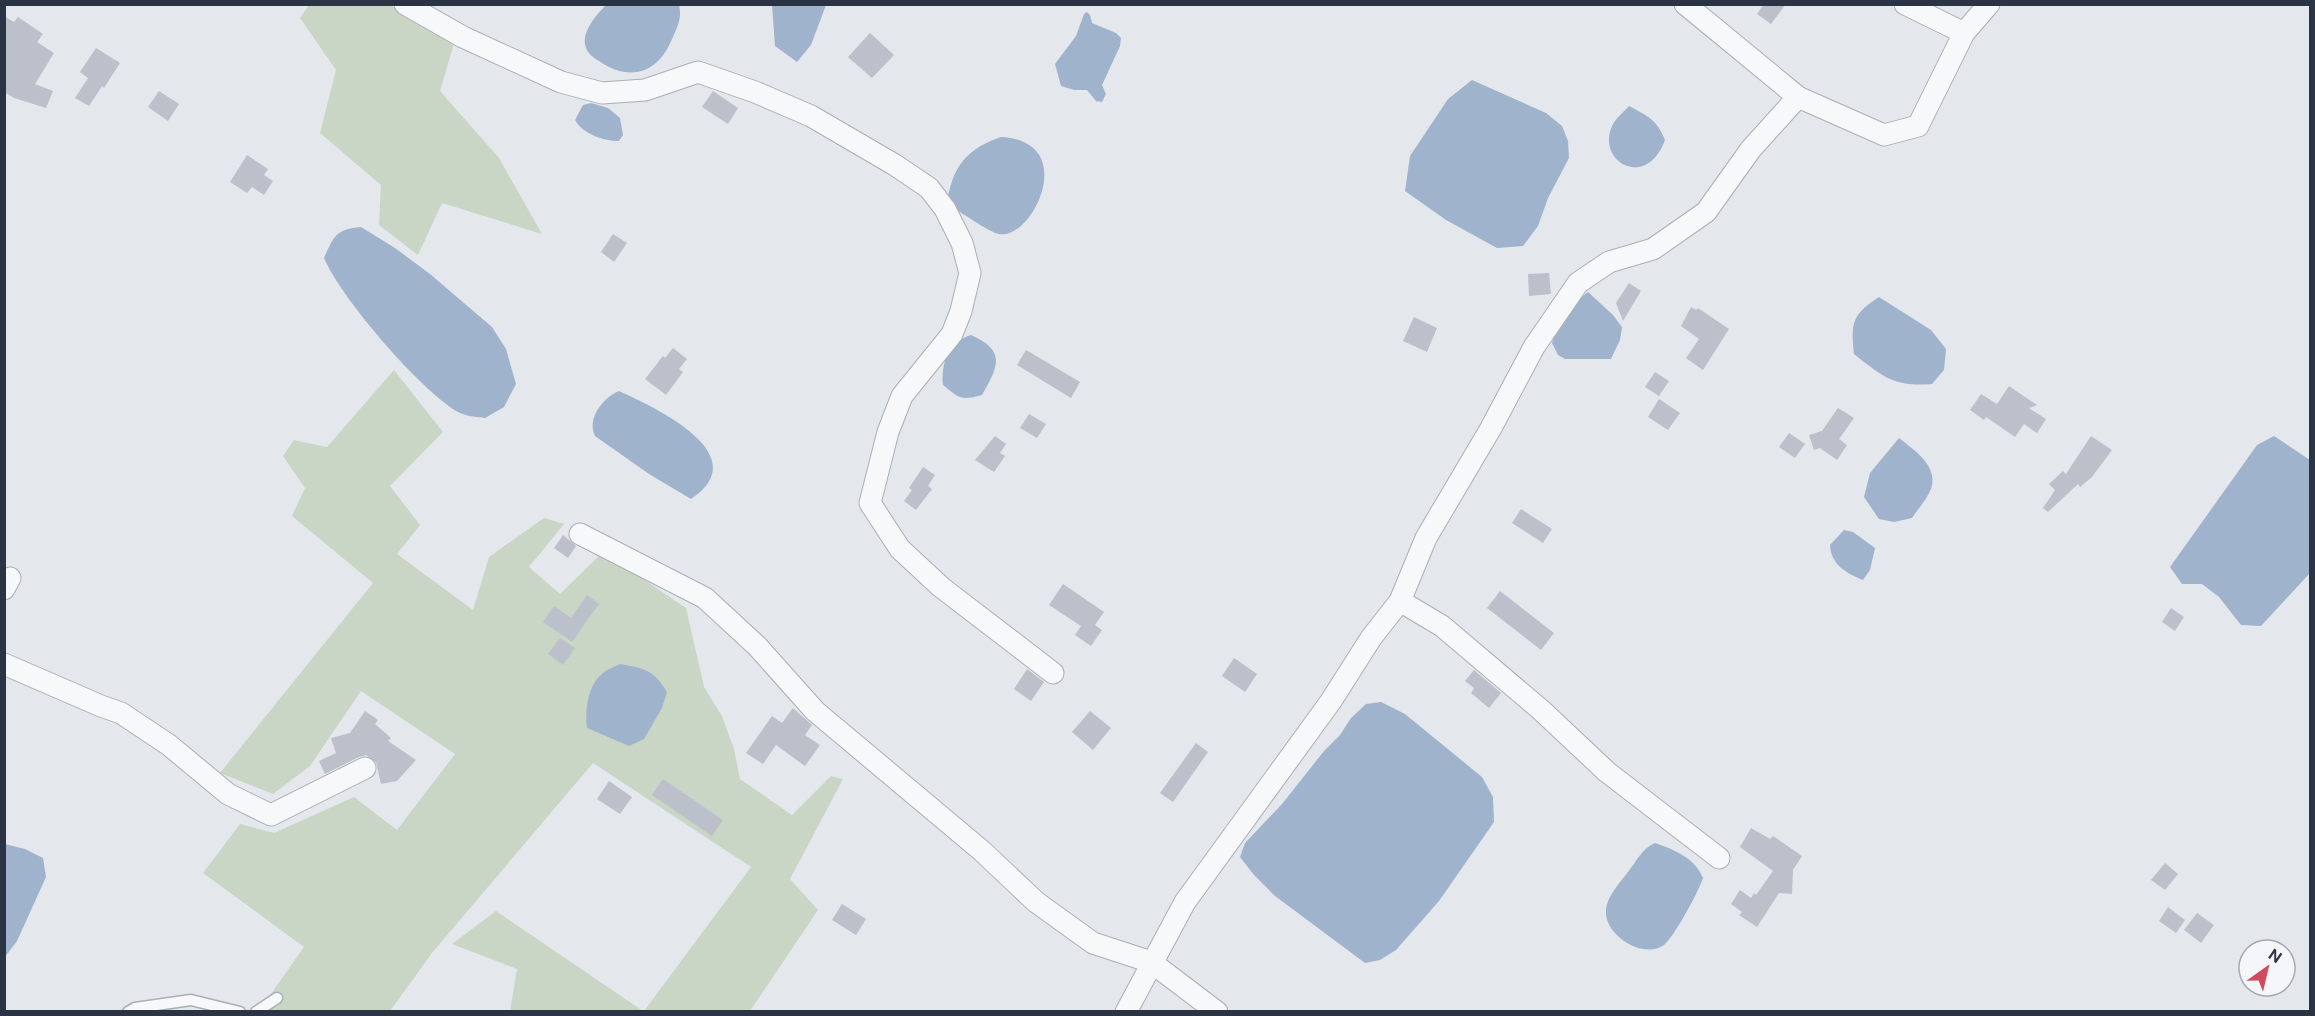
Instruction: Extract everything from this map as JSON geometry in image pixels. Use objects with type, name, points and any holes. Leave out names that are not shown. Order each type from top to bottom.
[{"type":"street","points":[[405,4],[463,37],[561,82],[602,93],[645,90],[698,72],[755,92],[811,116],[895,165],[929,188],[949,217],[962,243],[970,273],[961,311],[952,334],[902,396],[888,432],[870,503],[900,549],[941,587],[1053,672]]},
{"type":"street","points":[[1685,4],[1798,97],[1884,135],[1918,126],[1964,33],[1989,4]]},
{"type":"street","points":[[1905,4],[1964,33]]},
{"type":"street","points":[[1126,1011],[1185,902],[1331,701],[1371,638],[1400,601],[1426,538],[1491,428],[1534,347],[1578,284],[1608,262],[1653,249],[1706,212],[1751,149],[1798,97]]},
{"type":"street","points":[[580,534],[705,598],[757,646],[815,711],[982,851],[1036,902],[1093,943],[1151,962],[1217,1011]]},
{"type":"street","points":[[1400,601],[1442,626],[1540,709],[1607,772],[1719,858]]},
{"type":"street","points":[[4,664],[121,713],[169,745],[228,794],[271,815],[365,768]]},
{"type":"lane","points":[[256,1011],[277,998]]},
{"type":"lane","points":[[128,1011],[191,1000],[240,1011]]},
{"type":"green space","points":[[309,5],[390,5],[455,40],[440,91],[499,158],[542,234],[442,203],[418,255],[379,225],[381,185],[320,133],[336,70],[300,18]]},
{"type":"green space","points":[[394,370],[443,432],[390,486],[420,525],[397,554],[473,610],[489,557],[544,518],[564,524],[529,567],[560,594],[603,552],[686,608],[704,687],[722,716],[734,749],[740,779],[792,815],[831,776],[843,779],[790,879],[818,910],[750,1011],[644,1011],[751,867],[593,763],[432,953],[390,1011],[259,1011],[304,947],[203,873],[240,824],[274,833],[354,797],[397,830],[455,754],[361,691],[310,766],[273,794],[220,773],[373,583],[292,516],[305,488],[283,456],[294,440],[327,447]]},
{"type":"green space","points":[[496,911],[643,1011],[510,1011],[517,969],[452,944]]},
{"type":"water","points":[[606,5],[679,5],[678,26],[666,51],[651,67],[642,71],[621,71],[610,68],[590,54],[585,44],[586,33]]},
{"type":"water","points":[[772,5],[826,5],[811,45],[797,62],[775,46]]},
{"type":"water","points":[[1087,12],[1092,23],[1116,33],[1121,38],[1120,46],[1102,85],[1106,94],[1102,102],[1096,101],[1087,90],[1074,90],[1061,86],[1055,64],[1076,36],[1084,14]]},
{"type":"water","points":[[1472,80],[1546,113],[1562,126],[1568,141],[1569,158],[1548,198],[1538,226],[1523,246],[1497,248],[1446,220],[1405,191],[1410,156],[1448,99]]},
{"type":"water","points":[[591,103],[608,108],[620,118],[623,135],[619,141],[594,136],[575,120],[583,105]]},
{"type":"water","points":[[1629,106],[1651,119],[1665,140],[1657,156],[1646,164],[1635,167],[1625,165],[1616,159],[1610,149],[1609,137],[1613,124]]},
{"type":"water","points":[[1001,137],[1025,143],[1039,155],[1044,171],[1042,190],[1035,207],[1024,222],[1012,232],[999,234],[981,226],[947,204],[953,180],[963,161],[978,147]]},
{"type":"water","points":[[361,227],[430,274],[492,327],[506,349],[516,384],[504,407],[485,418],[458,412],[423,384],[403,364],[364,318],[333,275],[324,258],[337,235],[346,230]]},
{"type":"water","points":[[1588,292],[1613,315],[1622,327],[1620,340],[1611,359],[1565,359],[1558,355],[1552,343],[1566,314]]},
{"type":"water","points":[[1879,297],[1931,330],[1946,349],[1944,370],[1932,384],[1908,384],[1890,379],[1854,354],[1855,321],[1863,309]]},
{"type":"water","points":[[971,335],[990,347],[996,360],[992,376],[982,395],[965,398],[943,385],[943,369],[952,348],[963,338]]},
{"type":"water","points":[[619,391],[675,421],[694,435],[707,450],[713,466],[708,482],[691,499],[649,474],[595,436],[593,422],[598,409],[602,403]]},
{"type":"water","points":[[2274,436],[2310,460],[2310,573],[2261,626],[2241,625],[2219,597],[2202,584],[2182,584],[2170,567],[2257,445]]},
{"type":"water","points":[[1899,438],[1924,459],[1933,481],[1929,493],[1912,518],[1894,522],[1879,519],[1864,497],[1870,473]]},
{"type":"water","points":[[1844,530],[1853,532],[1875,548],[1870,570],[1863,580],[1845,571],[1833,558],[1830,545]]},
{"type":"water","points":[[620,664],[648,671],[658,679],[667,692],[662,708],[644,739],[629,746],[587,728],[587,706],[593,685],[605,672]]},
{"type":"water","points":[[1381,702],[1405,714],[1482,777],[1493,797],[1494,822],[1439,901],[1396,950],[1380,960],[1365,963],[1275,896],[1240,857],[1245,843],[1282,804],[1324,751],[1340,735],[1351,718],[1366,704]]},
{"type":"water","points":[[1655,843],[1690,860],[1703,878],[1674,933],[1664,945],[1655,949],[1646,949],[1636,947],[1618,937],[1607,921],[1606,912],[1608,901],[1617,886],[1643,852]]},
{"type":"water","points":[[5,844],[25,849],[43,858],[46,877],[17,941],[5,957]]},
{"type":"building","points":[[1764,4],[1786,4],[1771,24],[1757,14]]},
{"type":"building","points":[[4,16],[14,22],[18,17],[43,34],[37,42],[54,53],[35,84],[53,91],[46,108],[14,98],[4,92]]},
{"type":"building","points":[[870,33],[894,55],[872,78],[848,57]]},
{"type":"building","points":[[96,48],[120,63],[89,106],[75,98],[88,78],[80,72]]},
{"type":"building","points":[[159,91],[179,104],[168,121],[148,107]]},
{"type":"building","points":[[713,91],[738,108],[728,124],[702,107]]},
{"type":"building","points":[[247,155],[268,169],[264,175],[273,181],[264,195],[252,187],[247,193],[230,182]]},
{"type":"building","points":[[613,234],[627,243],[614,262],[601,252]]},
{"type":"building","points":[[1549,273],[1551,294],[1529,296],[1528,274]]},
{"type":"building","points":[[1629,283],[1641,291],[1623,321],[1616,303]]},
{"type":"building","points":[[1691,307],[1696,310],[1698,308],[1729,329],[1703,370],[1686,358],[1699,339],[1681,326]]},
{"type":"building","points":[[1414,317],[1437,328],[1427,352],[1403,341]]},
{"type":"building","points":[[673,348],[687,359],[679,369],[683,372],[666,395],[645,379],[663,356],[665,358]]},
{"type":"building","points":[[1026,350],[1080,382],[1071,398],[1017,365]]},
{"type":"building","points":[[1655,372],[1669,381],[1659,396],[1645,387]]},
{"type":"building","points":[[2009,386],[2037,405],[2029,408],[2046,419],[2037,433],[2024,424],[2015,437],[1986,417],[1984,420],[1970,410],[1981,394],[1997,404]]},
{"type":"building","points":[[1659,399],[1680,413],[1668,430],[1648,417]]},
{"type":"building","points":[[1838,408],[1854,418],[1839,439],[1847,445],[1837,460],[1820,448],[1814,450],[1809,435],[1822,431]]},
{"type":"building","points":[[1029,414],[1046,424],[1037,438],[1020,428]]},
{"type":"building","points":[[1789,433],[1805,444],[1795,458],[1779,447]]},
{"type":"building","points":[[995,436],[1006,444],[1000,453],[1005,456],[994,472],[975,460]]},
{"type":"building","points":[[2091,436],[2112,450],[2092,477],[2080,487],[2078,484],[2048,512],[2043,508],[2055,490],[2049,484],[2063,471],[2066,474]]},
{"type":"building","points":[[923,467],[935,475],[928,486],[932,489],[916,510],[904,501],[912,490],[909,488]]},
{"type":"building","points":[[1521,509],[1552,529],[1543,543],[1512,523]]},
{"type":"building","points":[[563,535],[576,546],[568,558],[554,548]]},
{"type":"building","points":[[1063,584],[1104,612],[1095,625],[1102,630],[1091,646],[1075,635],[1081,626],[1049,605]]},
{"type":"building","points":[[1500,591],[1554,633],[1541,650],[1487,608]]},
{"type":"building","points":[[587,595],[599,604],[572,642],[543,622],[554,606],[571,618]]},
{"type":"building","points":[[2171,608],[2184,617],[2175,631],[2162,622]]},
{"type":"building","points":[[560,638],[575,648],[563,665],[548,654]]},
{"type":"building","points":[[1234,658],[1257,674],[1245,692],[1222,676]]},
{"type":"building","points":[[1027,669],[1044,682],[1031,701],[1014,689]]},
{"type":"building","points":[[1474,670],[1501,693],[1489,708],[1471,693],[1474,688],[1465,681]]},
{"type":"building","points":[[793,708],[812,725],[805,735],[820,745],[805,766],[776,745],[763,764],[746,753],[772,716],[782,723]]},
{"type":"building","points":[[365,711],[378,720],[375,724],[391,738],[388,741],[416,760],[397,781],[381,784],[376,762],[366,755],[325,774],[319,761],[336,753],[331,738],[350,733]]},
{"type":"building","points":[[1090,711],[1111,728],[1093,750],[1072,732]]},
{"type":"building","points":[[1196,743],[1208,752],[1173,802],[1160,793]]},
{"type":"building","points":[[663,779],[723,820],[712,836],[652,795]]},
{"type":"building","points":[[609,781],[632,797],[620,814],[597,799]]},
{"type":"building","points":[[1751,828],[1770,839],[1773,836],[1802,856],[1793,870],[1792,894],[1779,893],[1757,927],[1739,915],[1742,912],[1731,904],[1740,890],[1751,898],[1754,893],[1756,895],[1773,871],[1740,847]]},
{"type":"building","points":[[2165,863],[2178,874],[2165,890],[2151,880]]},
{"type":"building","points":[[842,904],[866,919],[856,935],[832,920]]},
{"type":"building","points":[[2168,907],[2185,920],[2176,933],[2159,921]]},
{"type":"building","points":[[2197,913],[2214,925],[2201,943],[2184,930]]}]
